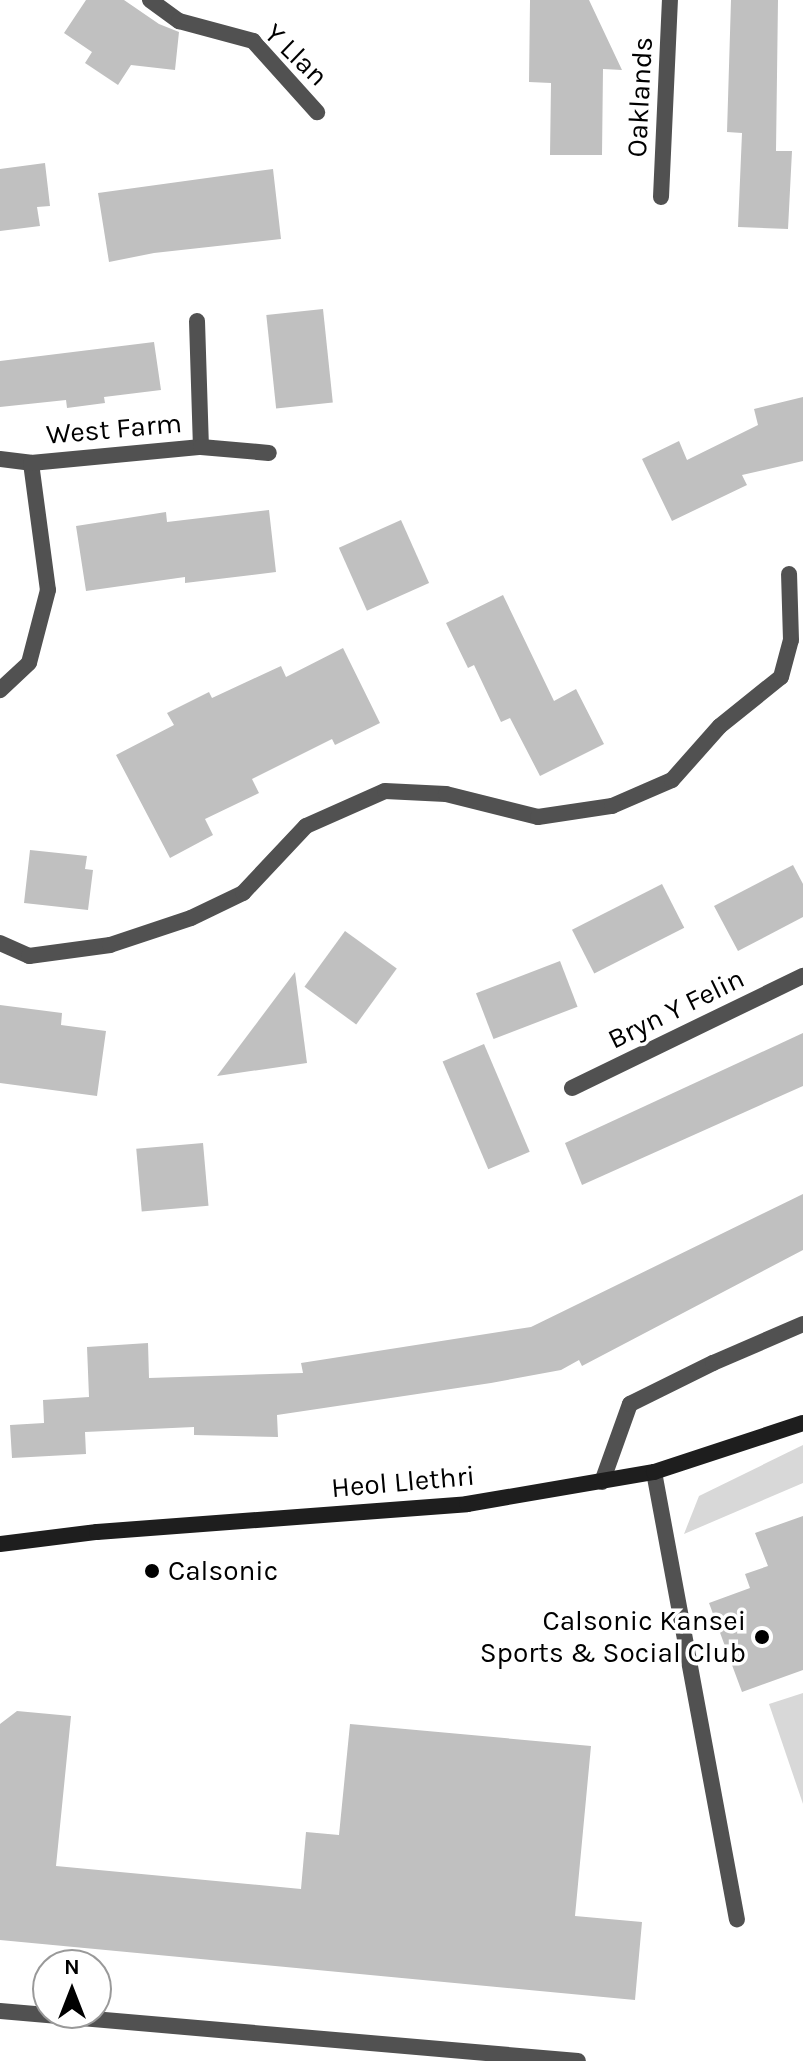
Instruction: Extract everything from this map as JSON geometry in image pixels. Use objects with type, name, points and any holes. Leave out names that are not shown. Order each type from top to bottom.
[{"type":"main road","name":"Heol Llethri","points":[[0,1544],[97,1532],[467,1504],[654,1472],[803,1423]]},
{"type":"street","name":"Y Llan","points":[[150,0],[179,21],[253,41],[317,112]]},
{"type":"street","name":"Oaklands","points":[[661,197],[670,0]]},
{"type":"street","name":"West Farm","points":[[197,321],[201,447]]},
{"type":"street","name":"West Farm","points":[[0,459],[31,463],[201,447],[269,453]]},
{"type":"street","points":[[0,690],[29,663],[48,590],[31,463]]},
{"type":"street","points":[[0,943],[29,956],[110,945],[191,918],[243,893],[306,826],[385,791],[446,794],[538,817],[612,806],[672,780],[720,726],[781,677],[791,640],[789,574]]},
{"type":"street","name":"Bryn Y Felin","points":[[572,1088],[803,976]]},
{"type":"street","points":[[602,1482],[630,1404],[803,1324]]},
{"type":"street","points":[[654,1472],[737,1919]]},
{"type":"street","points":[[0,2011],[578,2061]]},
{"type":"shaded area","points":[[803,1445],[803,1483],[684,1534],[699,1496]]},
{"type":"shaded area","points":[[803,1693],[803,1804],[769,1704]]},
{"type":"building","points":[[86,0],[124,0],[159,24],[179,32],[175,70],[131,65],[118,85],[85,63],[92,52],[64,33]]},
{"type":"building","points":[[530,0],[589,0],[622,70],[603,69],[602,155],[550,155],[551,83],[529,82]]},
{"type":"building","points":[[731,0],[778,0],[776,151],[792,151],[788,229],[738,227],[742,133],[727,132]]},
{"type":"building","points":[[45,163],[50,206],[37,207],[40,226],[0,231],[0,169]]},
{"type":"building","points":[[273,169],[281,239],[154,253],[109,262],[98,193]]},
{"type":"building","points":[[323,309],[333,402],[276,408],[266,315]]},
{"type":"building","points":[[154,342],[161,390],[104,397],[105,403],[67,408],[66,400],[0,407],[0,361]]},
{"type":"building","points":[[803,397],[803,461],[742,475],[747,485],[672,521],[642,459],[679,441],[687,460],[758,425],[754,409]]},
{"type":"building","points":[[269,510],[276,572],[185,583],[185,577],[86,591],[76,526],[166,512],[167,522]]},
{"type":"building","points":[[401,520],[429,583],[367,611],[339,548]]},
{"type":"building","points":[[503,595],[554,701],[576,689],[604,744],[540,776],[510,718],[501,722],[474,665],[468,668],[446,623]]},
{"type":"building","points":[[343,648],[380,723],[335,745],[332,739],[252,779],[259,793],[205,819],[213,835],[170,858],[116,755],[174,725],[167,713],[209,692],[212,698],[281,666],[286,677]]},
{"type":"building","points":[[30,850],[87,856],[85,869],[93,870],[88,910],[24,903]]},
{"type":"building","points":[[793,865],[803,884],[803,917],[738,951],[714,906]]},
{"type":"building","points":[[662,884],[684,928],[594,974],[572,930]]},
{"type":"building","points":[[345,931],[397,969],[356,1024],[304,987]]},
{"type":"building","points":[[560,961],[578,1007],[494,1039],[476,993]]},
{"type":"building","points":[[295,972],[307,1063],[217,1076]]},
{"type":"building","points":[[0,1005],[62,1013],[61,1025],[106,1031],[97,1096],[0,1083]]},
{"type":"building","points":[[803,1033],[803,1086],[582,1185],[565,1143]]},
{"type":"building","points":[[484,1044],[530,1152],[488,1169],[443,1062]]},
{"type":"building","points":[[203,1143],[208,1206],[142,1212],[136,1149]]},
{"type":"building","points":[[803,1194],[803,1250],[582,1366],[579,1360],[561,1370],[491,1383],[277,1415],[278,1437],[194,1435],[194,1427],[85,1432],[86,1454],[12,1458],[10,1425],[44,1423],[43,1400],[89,1397],[87,1347],[148,1343],[149,1378],[303,1373],[301,1363],[531,1327]]},
{"type":"building","name":"Calsonic Kansei Sports & Social Club","points":[[803,1516],[803,1670],[742,1692],[709,1603],[750,1588],[745,1574],[768,1566],[755,1533]]},
{"type":"building","points":[[17,1711],[71,1716],[56,1866],[301,1889],[306,1832],[339,1835],[350,1724],[591,1746],[575,1916],[642,1922],[635,2000],[0,1940],[0,1724]]},
{"type":"place","name":"Calsonic","points":[[152,1571]]},
{"type":"place","name":"Calsonic Kansei Sports & Social Club","points":[[762,1637]]}]
